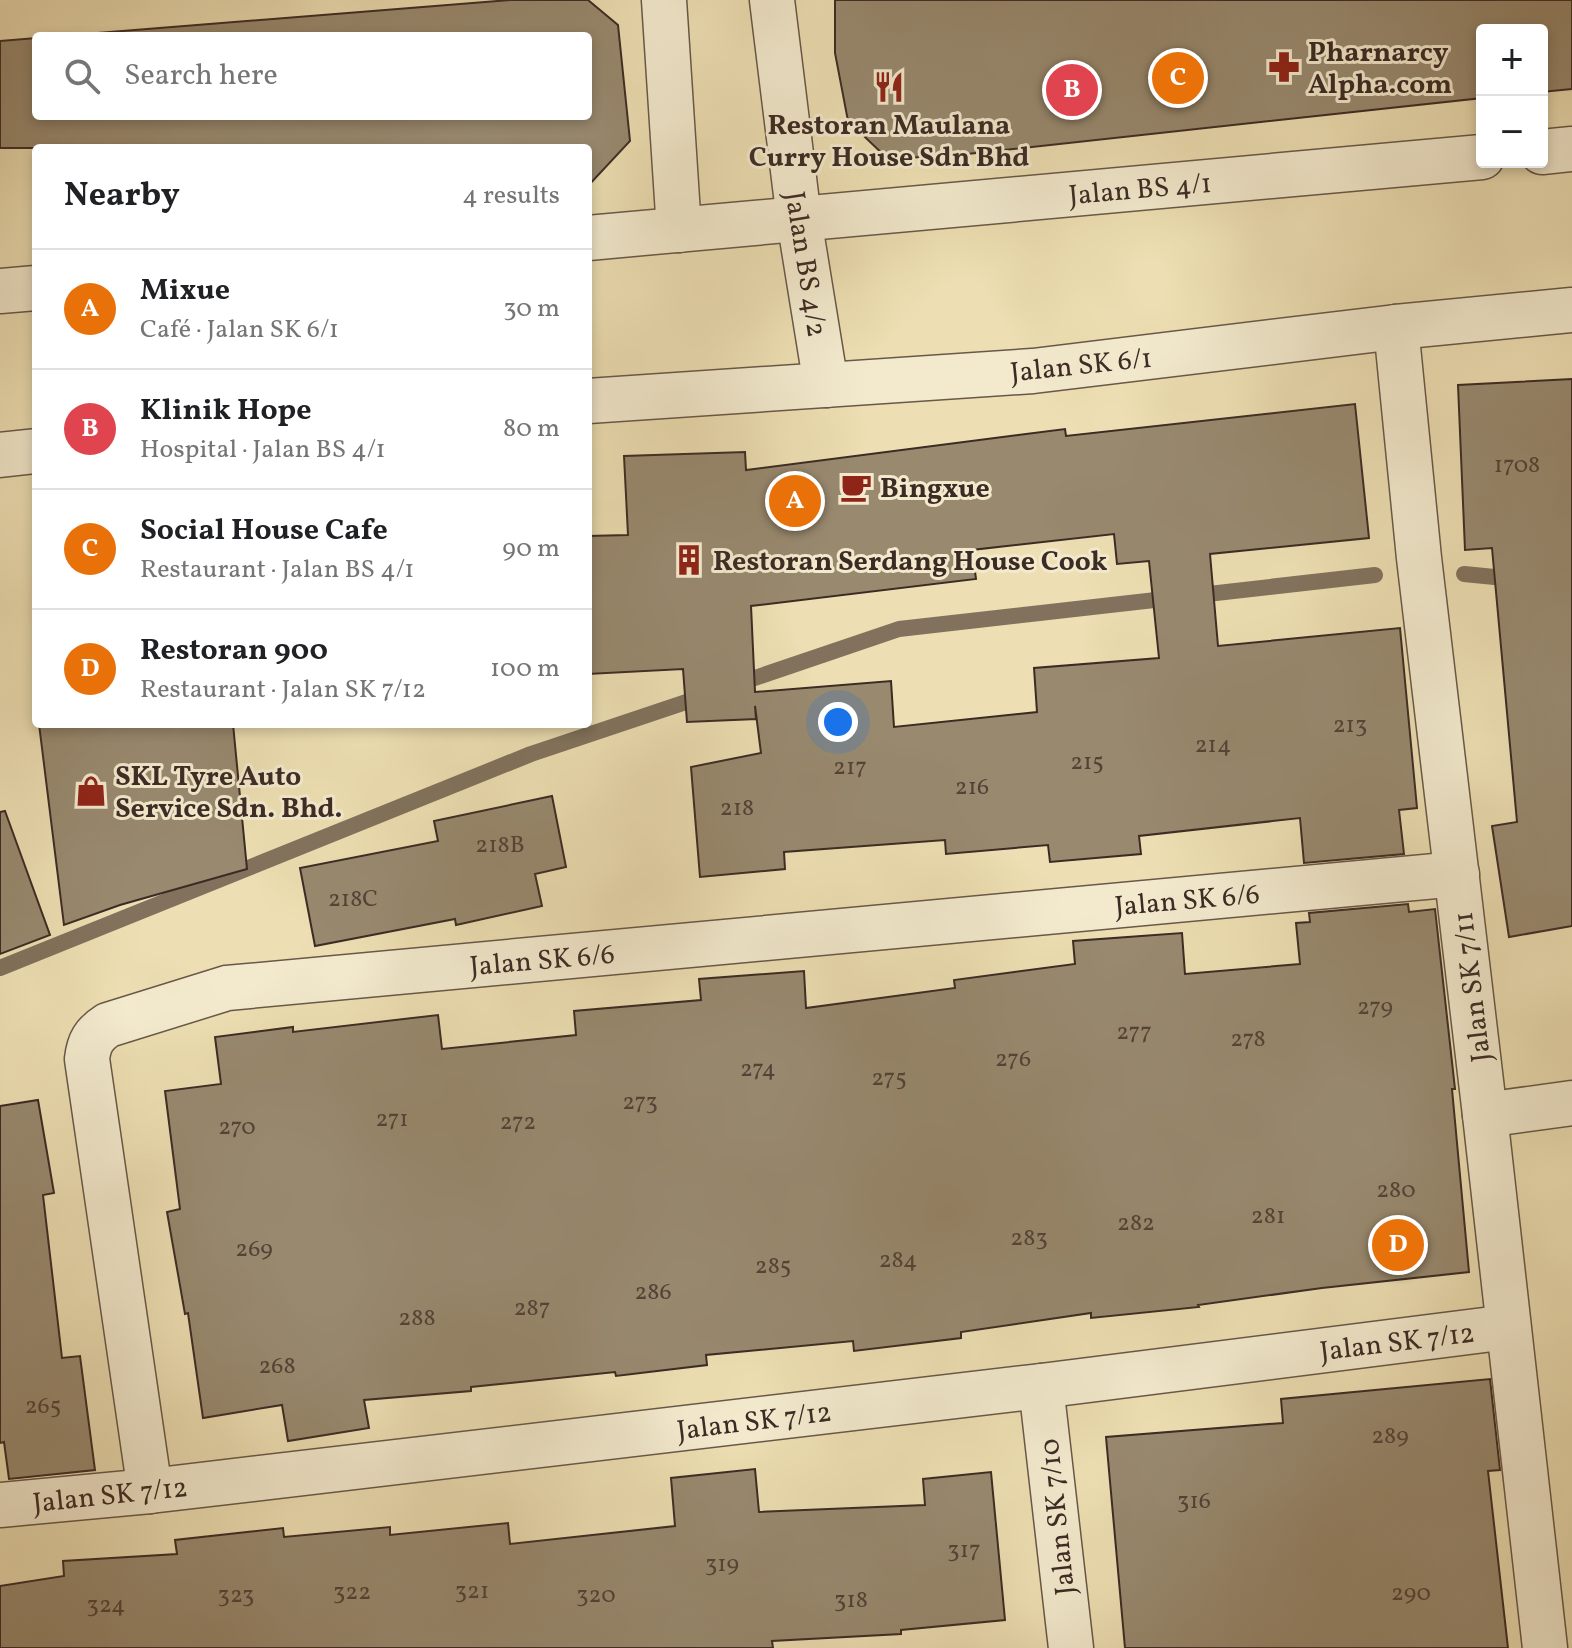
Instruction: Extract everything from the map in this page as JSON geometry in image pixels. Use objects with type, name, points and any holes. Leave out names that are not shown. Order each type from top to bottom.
[{"type":"street","points":[[592,238],[679,230],[664,0]]},
{"type":"street","name":"Jalan BS 4/2","points":[[772,0],[799,219],[826,385]]},
{"type":"street","points":[[1548,151],[1572,149]]},
{"type":"street","name":"Jalan BS 4/1","points":[[679,230],[1476,158]]},
{"type":"street","points":[[0,291],[32,288]]},
{"type":"street","name":"Jalan SK 6/1","points":[[592,401],[1033,371],[1396,327],[1572,310]]},
{"type":"street","name":"Jalan SK 7/11","points":[[1396,327],[1419,558],[1545,1648]]},
{"type":"street","points":[[0,455],[32,451]]},
{"type":"street","name":"Jalan SK 6/6","points":[[150,1491],[87,1059],[89,1045],[96,1033],[108,1025],[227,988],[1457,874]]},
{"type":"street","points":[[1485,1115],[1572,1103]]},
{"type":"street","name":"Jalan SK 7/12","points":[[0,1505],[150,1491],[1041,1386],[1508,1327]]},
{"type":"street","name":"Jalan SK 7/10","points":[[1041,1386],[1071,1648]]},
{"type":"building","points":[[510,0],[588,0],[618,25],[630,141],[592,182],[592,144],[32,144],[32,148],[0,148],[0,41],[32,38],[32,120],[592,120],[592,32],[110,32]]},
{"type":"building","points":[[835,0],[1572,0],[1572,89],[1548,91],[1548,24],[1476,24],[1476,99],[958,155],[888,159],[848,121],[835,53]]},
{"type":"building","points":[[1572,379],[1572,926],[1509,937],[1492,826],[1517,822],[1492,548],[1465,550],[1458,385]]},
{"type":"building","points":[[1355,404],[1369,538],[1210,554],[1218,646],[1400,628],[1417,808],[1399,810],[1404,854],[1304,863],[1300,818],[1139,836],[1141,854],[1050,862],[1048,845],[946,854],[945,840],[784,852],[785,869],[700,877],[691,767],[761,753],[755,706],[756,719],[687,722],[683,669],[592,674],[592,536],[628,535],[624,456],[745,452],[746,470],[1065,429],[1066,436]],"holes":[[[1114,534],[1117,564],[1149,561],[1159,658],[1034,668],[1037,712],[894,727],[891,681],[755,692],[751,606],[976,579],[972,550]]]},
{"type":"building","points":[[39,728],[233,728],[247,869],[120,905],[64,925]]},
{"type":"building","points":[[552,796],[566,867],[535,874],[542,906],[456,925],[455,919],[315,946],[300,868],[438,841],[434,821]]},
{"type":"building","points":[[5,811],[50,935],[0,954],[0,812]]},
{"type":"building","points":[[1408,904],[1409,912],[1435,909],[1455,1089],[1452,1089],[1469,1272],[1322,1288],[1199,1307],[1091,1318],[1091,1313],[961,1332],[961,1338],[854,1351],[853,1341],[706,1355],[707,1365],[364,1400],[369,1428],[288,1441],[282,1405],[203,1418],[188,1313],[185,1314],[167,1212],[180,1209],[165,1091],[221,1084],[215,1037],[293,1027],[293,1032],[438,1015],[442,1049],[576,1035],[574,1011],[701,1000],[699,979],[804,971],[806,1008],[955,988],[954,980],[1075,964],[1073,941],[1182,933],[1185,974],[1300,964],[1296,923],[1310,922],[1309,913]]},
{"type":"building","points":[[38,1100],[54,1193],[43,1195],[62,1358],[80,1356],[95,1470],[9,1479],[4,1442],[0,1443],[0,1106]]},
{"type":"building","points":[[1490,1379],[1500,1470],[1488,1471],[1508,1648],[1125,1648],[1106,1437],[1283,1423],[1281,1399]]},
{"type":"building","points":[[755,1469],[759,1512],[925,1505],[923,1479],[991,1472],[1005,1620],[901,1630],[901,1634],[772,1641],[773,1648],[0,1648],[0,1586],[64,1576],[63,1561],[177,1554],[175,1540],[283,1528],[284,1537],[390,1527],[390,1535],[508,1523],[510,1544],[675,1526],[671,1478]]},
{"type":"waterway","points":[[1464,574],[1515,579]]},
{"type":"waterway","points":[[737,684],[899,629],[1375,575]]},
{"type":"waterway","points":[[0,968],[531,754],[704,696]]},
{"type":"place","name":"Pharnarcy Alpha.com","points":[[1284,67]]},
{"type":"place","name":"Social House Cafe","points":[[1178,78]]},
{"type":"place","name":"Restoran Maulana Curry House Sdn Bhd","points":[[889,87]]},
{"type":"place","name":"Klinik Hope","points":[[1072,90]]},
{"type":"place","name":"Bingxue","points":[[856,487]]},
{"type":"place","name":"Mixue","points":[[795,501]]},
{"type":"place","name":"Restoran Serdang House Cook","points":[[689,560]]},
{"type":"place","name":"SKL Tyre Auto Service Sdn. Bhd.","points":[[91,791]]},
{"type":"place","name":"Restoran 900","points":[[1398,1245]]}]
